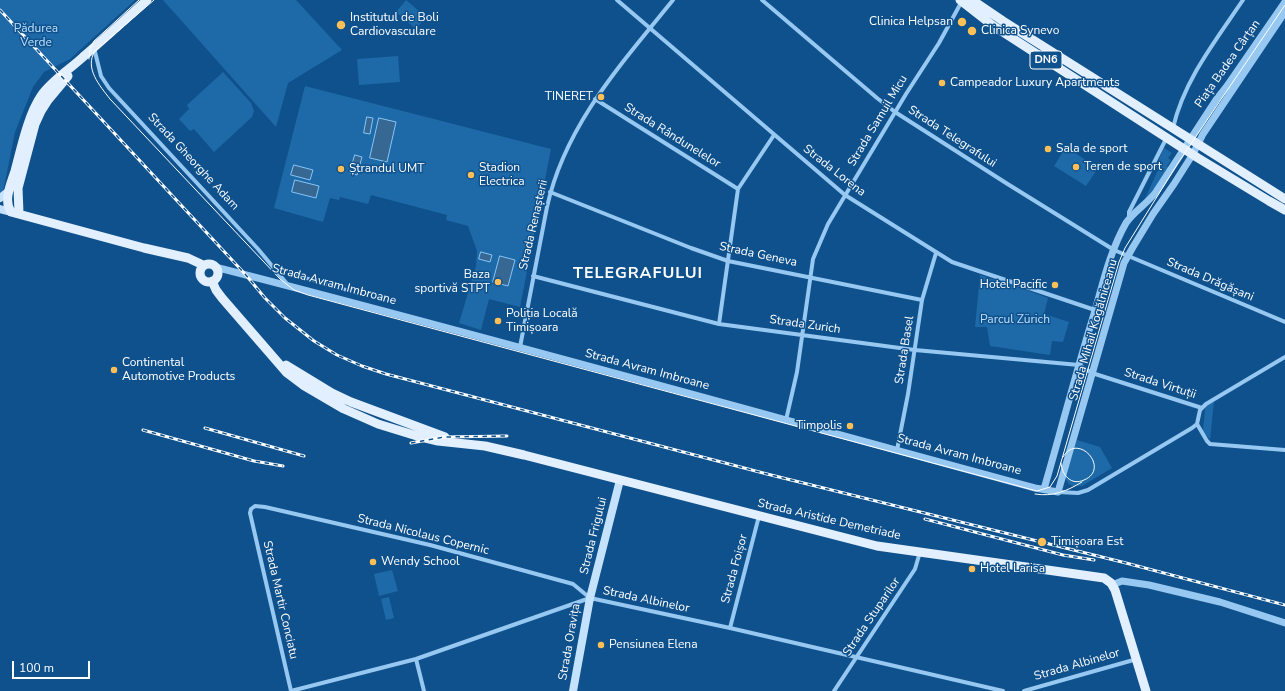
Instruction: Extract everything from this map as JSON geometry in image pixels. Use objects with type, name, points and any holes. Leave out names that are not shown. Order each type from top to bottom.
[{"type":"main road","points":[[15,213],[8,207],[7,198],[30,120],[41,96],[57,78],[147,0]]},
{"type":"main road","name":"DN6","points":[[972,0],[1003,22],[1285,199]]},
{"type":"main road","name":"DN6","points":[[962,1],[992,25],[1193,154],[1285,210]]},
{"type":"main road","points":[[15,213],[18,188],[35,124],[48,100],[83,57]]},
{"type":"main road","points":[[0,198],[9,191]]},
{"type":"main road","points":[[0,209],[144,248],[188,258],[203,265],[208,263],[215,275]]},
{"type":"main road","name":"Strada Aristide Demetriade","points":[[203,265],[201,270],[203,277],[207,281],[215,275]]},
{"type":"main road","name":"Strada Aristide Demetriade","points":[[215,275],[216,290],[274,358],[312,382],[350,402],[462,443],[500,449],[877,546],[1093,576],[1104,578],[1112,585]]},
{"type":"main road","name":"Strada Frigului","points":[[590,598],[620,480]]},
{"type":"main road","points":[[1112,585],[1118,598],[1146,691]]},
{"type":"main road","name":"Strada Oravița","points":[[573,691],[590,598]]},
{"type":"street","name":"Strada Lorena","points":[[617,0],[845,195],[952,262],[1095,310]]},
{"type":"street","name":"Strada Renașterii","points":[[520,347],[550,192],[564,155],[576,129],[595,99],[673,0]]},
{"type":"street","name":"Strada Telegrafului","points":[[762,0],[876,98],[895,112],[1006,184],[1127,257]]},
{"type":"street","name":"Piața Badea Cârțan","points":[[1173,128],[1185,92],[1199,64],[1243,0]]},
{"type":"street","name":"Strada Samuil Micu","points":[[786,420],[797,372],[813,259],[828,224],[895,112],[939,43],[962,1]]},
{"type":"street","name":"Piața Badea Cârțan","points":[[1194,142],[1212,105],[1227,86],[1285,2]]},
{"type":"street","name":"Piața Badea Cârțan","points":[[1194,142],[1203,134],[1285,12]]},
{"type":"street","name":"Strada Gheorghe Adam","points":[[94,47],[101,76],[109,88],[258,249],[288,285]]},
{"type":"street","name":"Strada Rândunelelor","points":[[595,99],[738,189]]},
{"type":"street","points":[[719,324],[738,189],[774,135]]},
{"type":"street","name":"Strada Mihail Kogălniceanu","points":[[1129,218],[1129,212],[1167,137]]},
{"type":"street","name":"Strada Mihail Kogălniceanu","points":[[1044,489],[1078,365],[1114,250],[1122,231],[1129,218],[1154,194],[1184,148],[1194,142]]},
{"type":"street","name":"Strada Mihail Kogălniceanu","points":[[1058,492],[1123,267],[1127,257],[1153,214],[1193,154],[1194,142]]},
{"type":"street","name":"Strada Geneva","points":[[550,192],[691,248],[728,261],[922,300]]},
{"type":"street","name":"Strada Basel","points":[[897,450],[908,394],[922,300],[936,253]]},
{"type":"street","name":"Strada Drăgășani","points":[[1127,257],[1285,322]]},
{"type":"street","name":"Strada Avram Imbroane","points":[[215,275],[229,271],[288,285],[897,450],[1058,492]]},
{"type":"street","points":[[292,274],[357,293]]},
{"type":"street","name":"Strada Zurich","points":[[533,276],[719,324],[914,350],[1078,365]]},
{"type":"street","points":[[1202,408],[1222,393],[1285,357]]},
{"type":"street","name":"Strada Virtuții","points":[[1078,365],[1092,373],[1202,408],[1197,424]]},
{"type":"street","points":[[1058,492],[1086,491],[1197,424],[1210,444],[1285,450]]},
{"type":"street","name":"Strada Nicolaus Copernic","points":[[250,513],[251,509],[255,506],[265,507],[430,545],[573,584],[590,598]]},
{"type":"street","name":"Strada Martir Conciatu","points":[[250,513],[291,691]]},
{"type":"street","name":"Strada Foișor","points":[[730,628],[759,515]]},
{"type":"street","name":"Strada Stuparilor","points":[[834,691],[916,569],[920,552]]},
{"type":"street","points":[[1112,585],[1122,581],[1149,585],[1220,602],[1285,623]]},
{"type":"street","name":"Strada Albinelor","points":[[291,691],[416,659],[590,598],[730,628],[1003,691]]},
{"type":"street","points":[[416,659],[424,691]]},
{"type":"street","name":"Strada Albinelor","points":[[1024,691],[1137,659]]},
{"type":"green space","name":"Pădurea Verde","points":[[0,0],[135,0],[70,59],[44,72],[33,87],[15,132],[3,192],[0,195]]},
{"type":"green space","points":[[163,0],[296,0],[342,50],[288,83],[276,127]]},
{"type":"green space","points":[[406,0],[426,17],[416,29],[396,12]]},
{"type":"green space","points":[[398,56],[400,82],[359,85],[357,59]]},
{"type":"green space","points":[[223,72],[251,103],[254,111],[252,117],[214,152],[194,129],[190,131],[179,119],[189,109],[187,105]]},
{"type":"green space","points":[[305,86],[551,149],[520,307],[489,299],[481,330],[459,323],[476,266],[477,251],[468,226],[446,220],[447,215],[371,195],[368,204],[340,197],[339,200],[330,198],[323,222],[274,208]]},
{"type":"green space","name":"Teren de sport","points":[[1066,147],[1098,168],[1086,186],[1054,166]]},
{"type":"green space","points":[[1164,148],[1172,153],[1168,158],[1171,160],[1167,166],[1169,168],[1154,193],[1143,203],[1158,170],[1155,168]]},
{"type":"green space","name":"Parcul Zürich","points":[[980,275],[1048,298],[1044,314],[1069,322],[1063,342],[1052,341],[1050,355],[990,346],[987,327],[975,327]]},
{"type":"green space","points":[[1214,401],[1210,440],[1203,431],[1205,410],[1206,406]]},
{"type":"green space","points":[[1077,440],[1100,447],[1112,468],[1082,486],[1072,486],[1065,478]]},
{"type":"green space","points":[[392,570],[398,591],[379,596],[374,574]]},
{"type":"green space","points":[[389,597],[394,618],[386,620],[381,599]]},
{"type":"shaded area","points":[[367,117],[373,118],[370,134],[364,133]]},
{"type":"shaded area","points":[[379,118],[396,122],[387,162],[370,158]]},
{"type":"shaded area","points":[[355,155],[362,157],[357,175],[350,173]]},
{"type":"shaded area","points":[[294,165],[313,170],[310,180],[291,175]]},
{"type":"shaded area","points":[[295,180],[319,186],[316,198],[292,192]]},
{"type":"shaded area","points":[[481,252],[492,255],[490,262],[479,259]]},
{"type":"shaded area","points":[[500,256],[515,260],[508,286],[493,282]]},
{"type":"tram line","points":[[89,59],[90,48],[94,41],[139,0]]},
{"type":"tram line","points":[[154,0],[95,51],[91,64],[98,83],[110,99],[280,279],[294,290],[1037,491],[1050,487],[1057,476],[1119,262],[1125,248],[1178,163],[1285,5]]},
{"type":"tram line","points":[[1061,463],[1065,475],[1075,482],[1084,480],[1091,475],[1094,468],[1093,461],[1083,450],[1076,448],[1069,450],[1063,457]]},
{"type":"tram line","points":[[1035,494],[1054,494],[1082,482]]},
{"type":"railway","points":[[0,10],[245,274],[265,298],[285,318],[314,341],[337,355],[362,366],[386,374],[767,474],[1126,563],[1285,605]]},
{"type":"railway","points":[[205,428],[304,456]]},
{"type":"railway","points":[[143,430],[254,461],[283,466]]},
{"type":"railway","points":[[411,443],[444,437],[507,436]]},
{"type":"railway","points":[[925,519],[1063,555],[1094,560]]},
{"type":"place","name":"Clinica Helpsan","points":[[962,22]]},
{"type":"place","name":"Institutul de Boli Cardiovasculare","points":[[341,25]]},
{"type":"place","name":"Clinica Synevo","points":[[972,31]]},
{"type":"place","name":"Campeador Luxury Apartments","points":[[942,83]]},
{"type":"place","name":"TINERET","points":[[601,97]]},
{"type":"place","name":"Sala de sport","points":[[1048,149]]},
{"type":"place","name":"Teren de sport","points":[[1076,167]]},
{"type":"place","name":"Ștrandul UMT","points":[[341,169]]},
{"type":"place","name":"Stadion Electrica","points":[[471,175]]},
{"type":"place","name":"Baza sportivă STPT","points":[[498,282]]},
{"type":"place","name":"Hotel Pacific","points":[[1055,285]]},
{"type":"place","name":"Poliția Locală Timișoara","points":[[498,321]]},
{"type":"place","name":"Continental Automotive Products","points":[[114,370]]},
{"type":"place","name":"Timpolis","points":[[850,426]]},
{"type":"place","name":"Timișoara Est","points":[[1042,542]]},
{"type":"place","name":"Wendy School","points":[[373,562]]},
{"type":"place","name":"Hotel Larisa","points":[[972,569]]},
{"type":"place","name":"Pensiunea Elena","points":[[601,645]]},
{"type":"district","name":"TELEGRAFULUI","points":[[638,274]]}]
